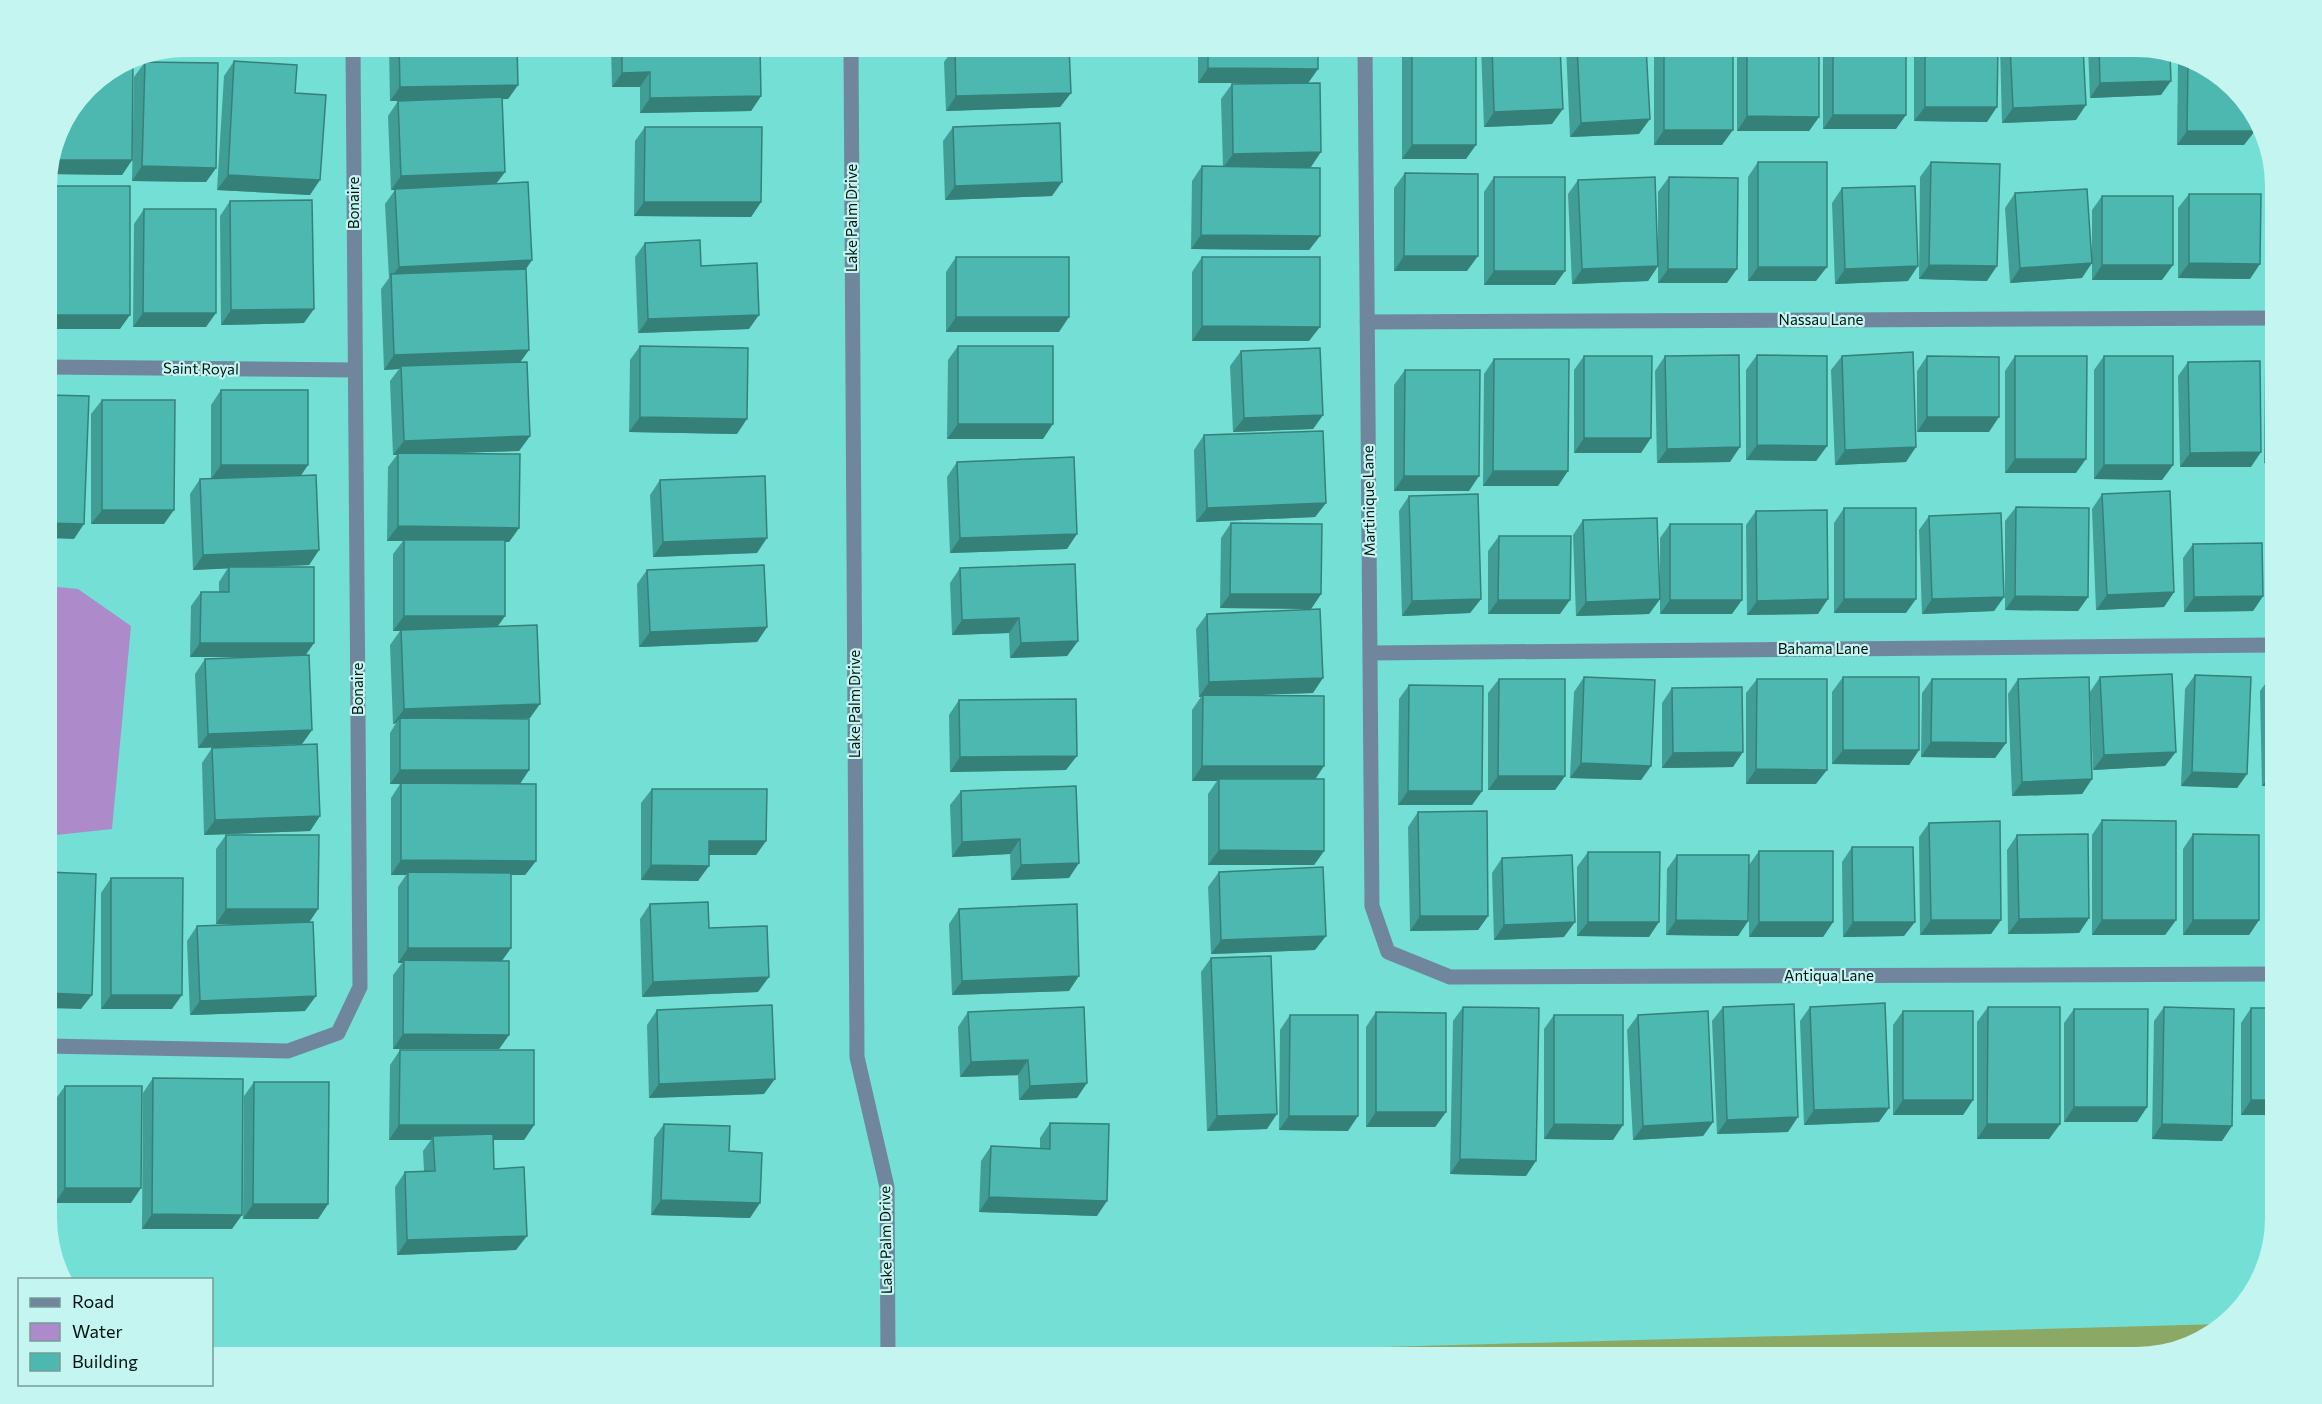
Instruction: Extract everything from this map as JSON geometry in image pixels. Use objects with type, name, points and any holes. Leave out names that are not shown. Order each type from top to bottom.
[{"type":"street","name":"Bonaire","points":[[57,1046],[288,1051],[338,1033],[360,987],[352,57]]},
{"type":"street","name":"Lake Palm Drive","points":[[851,57],[857,1057],[887,1187],[888,1347]]},
{"type":"street","name":"Martinique Lane","points":[[1365,57],[1372,906],[1388,952]]},
{"type":"street","name":"Nassau Lane","points":[[1367,322],[2265,318]]},
{"type":"street","name":"Saint Royal","points":[[57,367],[355,370]]},
{"type":"street","name":"Bahama Lane","points":[[1370,653],[2265,645]]},
{"type":"street","name":"Antiqua Lane","points":[[1388,952],[1450,977],[2265,974]]},
{"type":"green space","points":[[2208,1324],[2169,1343],[2136,1347],[1384,1347]]},
{"type":"water","points":[[57,587],[78,589],[131,626],[112,829],[57,835]]},
{"type":"building","points":[[399,57],[517,57],[518,85],[400,87]]},
{"type":"building","points":[[622,57],[760,57],[761,96],[650,98],[650,72],[622,73]]},
{"type":"building","points":[[955,57],[1069,57],[1071,93],[956,96]]},
{"type":"building","points":[[1208,57],[1318,57],[1318,69],[1208,68]]},
{"type":"building","points":[[1412,57],[1476,57],[1476,145],[1412,145]]},
{"type":"building","points":[[1492,57],[1561,57],[1563,109],[1494,112]]},
{"type":"building","points":[[1578,57],[1647,57],[1650,119],[1581,123]]},
{"type":"building","points":[[1664,57],[1733,57],[1733,130],[1664,130]]},
{"type":"building","points":[[1747,57],[1819,57],[1819,117],[1747,116]]},
{"type":"building","points":[[1833,57],[1906,57],[1906,115],[1833,115]]},
{"type":"building","points":[[1925,57],[1998,57],[1997,107],[1925,107]]},
{"type":"building","points":[[2011,57],[2084,57],[2086,105],[2013,108]]},
{"type":"building","points":[[2099,57],[2153,58],[2170,61],[2171,81],[2100,83]]},
{"type":"building","points":[[234,61],[297,65],[295,93],[326,95],[320,180],[228,175]]},
{"type":"building","points":[[151,62],[218,63],[216,168],[142,166],[145,64]]},
{"type":"building","points":[[2188,68],[2221,89],[2243,114],[2253,131],[2187,131]]},
{"type":"building","points":[[133,69],[132,160],[60,160],[70,129],[84,107],[101,89]]},
{"type":"building","points":[[1320,83],[1321,152],[1233,154],[1232,84]]},
{"type":"building","points":[[502,97],[505,172],[401,176],[398,101]]},
{"type":"building","points":[[1060,123],[1062,182],[955,186],[953,127]]},
{"type":"building","points":[[645,127],[762,127],[761,202],[644,202]]},
{"type":"building","points":[[1758,162],[1827,162],[1827,267],[1758,267]]},
{"type":"building","points":[[1931,162],[2000,164],[1997,266],[1929,265]]},
{"type":"building","points":[[1202,166],[1320,168],[1320,236],[1201,235]]},
{"type":"building","points":[[1405,173],[1478,174],[1478,256],[1404,256]]},
{"type":"building","points":[[1494,177],[1565,177],[1565,271],[1494,271]]},
{"type":"building","points":[[1655,177],[1658,266],[1582,269],[1578,180]]},
{"type":"building","points":[[1669,177],[1738,178],[1737,269],[1668,269]]},
{"type":"building","points":[[528,182],[532,260],[399,267],[395,189]]},
{"type":"building","points":[[57,186],[130,186],[130,315],[57,315]]},
{"type":"building","points":[[1915,186],[1918,266],[1845,269],[1842,188]]},
{"type":"building","points":[[2087,189],[2092,263],[2020,268],[2015,193]]},
{"type":"building","points":[[2189,194],[2261,194],[2260,264],[2189,263]]},
{"type":"building","points":[[2102,196],[2173,196],[2173,265],[2102,265]]},
{"type":"building","points":[[312,200],[314,309],[231,310],[230,201]]},
{"type":"building","points":[[144,209],[216,209],[216,313],[143,313]]},
{"type":"building","points":[[700,240],[701,266],[757,263],[759,315],[648,319],[645,243]]},
{"type":"building","points":[[956,257],[1069,257],[1069,317],[956,317]]},
{"type":"building","points":[[1202,257],[1320,257],[1320,327],[1202,326]]},
{"type":"building","points":[[526,269],[529,350],[394,355],[391,274]]},
{"type":"building","points":[[640,346],[748,348],[747,419],[640,417]]},
{"type":"building","points":[[958,346],[1053,346],[1053,424],[958,424]]},
{"type":"building","points":[[1320,348],[1323,415],[1244,418],[1241,351]]},
{"type":"building","points":[[1913,352],[1916,447],[1845,450],[1842,356]]},
{"type":"building","points":[[1739,355],[1740,447],[1667,449],[1665,356]]},
{"type":"building","points":[[1757,355],[1827,356],[1827,446],[1757,445]]},
{"type":"building","points":[[1584,356],[1652,356],[1651,438],[1584,438]]},
{"type":"building","points":[[1927,356],[1999,357],[1999,417],[1927,417]]},
{"type":"building","points":[[2015,356],[2087,356],[2086,459],[2015,459]]},
{"type":"building","points":[[2104,356],[2173,356],[2173,465],[2104,465]]},
{"type":"building","points":[[1494,359],[1569,359],[1568,471],[1493,471]]},
{"type":"building","points":[[2260,361],[2261,452],[2190,453],[2188,362]]},
{"type":"building","points":[[527,362],[530,436],[404,441],[401,366]]},
{"type":"building","points":[[1405,370],[1480,370],[1479,476],[1404,476]]},
{"type":"building","points":[[221,390],[308,390],[308,465],[221,465]]},
{"type":"building","points":[[57,395],[89,396],[84,524],[57,523]]},
{"type":"building","points":[[102,400],[175,400],[174,510],[102,510]]},
{"type":"building","points":[[1323,431],[1326,503],[1207,508],[1204,435]]},
{"type":"building","points":[[398,453],[520,454],[519,528],[398,526]]},
{"type":"building","points":[[1074,457],[1077,534],[960,538],[957,462]]},
{"type":"building","points":[[316,475],[319,550],[203,555],[200,479]]},
{"type":"building","points":[[765,476],[767,538],[663,542],[660,480]]},
{"type":"building","points":[[2170,491],[2174,592],[2107,595],[2102,494]]},
{"type":"building","points":[[1478,494],[1481,599],[1412,601],[1409,496]]},
{"type":"building","points":[[2016,507],[2089,508],[2088,597],[2015,596]]},
{"type":"building","points":[[1844,508],[1916,508],[1916,599],[1844,599]]},
{"type":"building","points":[[1827,510],[1828,599],[1757,601],[1756,511]]},
{"type":"building","points":[[2001,513],[2004,597],[1932,599],[1929,516]]},
{"type":"building","points":[[1657,518],[1660,599],[1586,602],[1583,520]]},
{"type":"building","points":[[1231,523],[1322,524],[1321,594],[1230,594]]},
{"type":"building","points":[[1670,524],[1742,524],[1742,600],[1670,600]]},
{"type":"building","points":[[1499,536],[1571,536],[1570,600],[1498,600]]},
{"type":"building","points":[[404,540],[505,540],[505,616],[404,616]]},
{"type":"building","points":[[2262,543],[2263,596],[2194,597],[2193,544]]},
{"type":"building","points":[[1075,564],[1078,641],[1021,643],[1019,618],[962,620],[960,568]]},
{"type":"building","points":[[764,565],[767,627],[650,632],[647,570]]},
{"type":"building","points":[[229,567],[314,567],[314,643],[200,643],[201,592],[229,592]]},
{"type":"building","points":[[1320,609],[1323,678],[1209,682],[1207,614]]},
{"type":"building","points":[[537,625],[540,704],[404,709],[401,630]]},
{"type":"building","points":[[309,655],[312,730],[208,734],[205,659]]},
{"type":"building","points":[[2172,674],[2176,752],[2104,755],[2100,677]]},
{"type":"building","points":[[2195,675],[2251,677],[2247,774],[2192,772]]},
{"type":"building","points":[[1584,677],[1655,680],[1651,766],[1581,763]]},
{"type":"building","points":[[1843,677],[1919,677],[1919,750],[1843,750]]},
{"type":"building","points":[[2089,677],[2092,779],[2022,782],[2018,679]]},
{"type":"building","points":[[1499,679],[1565,679],[1565,776],[1498,776]]},
{"type":"building","points":[[1757,679],[1827,679],[1827,770],[1756,769]]},
{"type":"building","points":[[1932,679],[2006,679],[2006,743],[1931,742]]},
{"type":"building","points":[[1409,685],[1483,686],[1482,791],[1408,791]]},
{"type":"building","points":[[1742,687],[1743,752],[1673,753],[1672,688]]},
{"type":"building","points":[[1203,695],[1324,696],[1324,766],[1202,766]]},
{"type":"building","points":[[1076,699],[1077,756],[960,757],[959,700]]},
{"type":"building","points":[[400,718],[529,719],[529,770],[400,770]]},
{"type":"building","points":[[317,744],[320,816],[215,820],[212,748]]},
{"type":"building","points":[[1219,779],[1324,779],[1324,851],[1219,850]]},
{"type":"building","points":[[401,783],[536,784],[536,861],[401,860]]},
{"type":"building","points":[[1076,786],[1079,863],[1021,865],[1020,839],[962,842],[961,791]]},
{"type":"building","points":[[652,789],[767,789],[766,841],[709,841],[709,866],[651,865]]},
{"type":"building","points":[[1487,811],[1488,916],[1420,916],[1418,812]]},
{"type":"building","points":[[2102,820],[2176,821],[2176,920],[2102,920]]},
{"type":"building","points":[[2000,821],[2001,920],[1931,920],[1929,823]]},
{"type":"building","points":[[2088,834],[2089,918],[2019,919],[2017,835]]},
{"type":"building","points":[[2193,834],[2259,835],[2259,920],[2193,920]]},
{"type":"building","points":[[226,835],[319,835],[318,909],[226,909]]},
{"type":"building","points":[[1852,847],[1913,847],[1915,922],[1853,922]]},
{"type":"building","points":[[1759,851],[1833,851],[1833,922],[1759,922]]},
{"type":"building","points":[[1588,852],[1660,852],[1659,922],[1588,922]]},
{"type":"building","points":[[1572,855],[1575,922],[1504,925],[1502,858]]},
{"type":"building","points":[[1677,855],[1749,855],[1748,921],[1676,920]]},
{"type":"building","points":[[1323,867],[1326,936],[1221,940],[1219,872]]},
{"type":"building","points":[[57,872],[96,874],[92,995],[57,993]]},
{"type":"building","points":[[408,872],[511,873],[511,948],[408,948]]},
{"type":"building","points":[[111,878],[183,878],[182,995],[111,995]]},
{"type":"building","points":[[708,902],[709,928],[767,926],[769,977],[653,982],[650,904]]},
{"type":"building","points":[[1077,904],[1079,976],[962,981],[959,909]]},
{"type":"building","points":[[313,922],[316,996],[200,1001],[197,926]]},
{"type":"building","points":[[1271,956],[1277,1114],[1217,1116],[1211,958]]},
{"type":"building","points":[[404,960],[509,961],[509,1035],[403,1034]]},
{"type":"building","points":[[1885,1003],[1889,1108],[1814,1110],[1810,1007]]},
{"type":"building","points":[[1794,1004],[1798,1117],[1727,1120],[1723,1007]]},
{"type":"building","points":[[772,1005],[775,1079],[659,1084],[657,1010]]},
{"type":"building","points":[[1084,1007],[1087,1083],[1030,1086],[1028,1060],[971,1062],[968,1012]]},
{"type":"building","points":[[1463,1007],[1539,1008],[1536,1161],[1460,1159]]},
{"type":"building","points":[[1988,1007],[2060,1007],[2060,1124],[1987,1124]]},
{"type":"building","points":[[2164,1007],[2234,1009],[2232,1126],[2162,1124]]},
{"type":"building","points":[[2251,1008],[2265,1008],[2265,1100],[2251,1100]]},
{"type":"building","points":[[2074,1009],[2148,1009],[2147,1107],[2074,1107]]},
{"type":"building","points":[[1708,1011],[1713,1122],[1643,1126],[1638,1015]]},
{"type":"building","points":[[1903,1011],[1973,1011],[1973,1100],[1903,1100]]},
{"type":"building","points":[[1376,1012],[1446,1013],[1446,1112],[1376,1112]]},
{"type":"building","points":[[1290,1015],[1358,1015],[1358,1116],[1289,1116]]},
{"type":"building","points":[[1554,1015],[1623,1015],[1623,1125],[1554,1124]]},
{"type":"building","points":[[400,1050],[534,1050],[534,1125],[399,1125]]},
{"type":"building","points":[[153,1078],[243,1079],[242,1215],[152,1214]]},
{"type":"building","points":[[254,1082],[329,1082],[328,1204],[253,1204]]},
{"type":"building","points":[[65,1086],[142,1086],[141,1188],[65,1188]]},
{"type":"building","points":[[1050,1123],[1109,1124],[1107,1201],[989,1197],[991,1146],[1050,1149]]},
{"type":"building","points":[[664,1124],[730,1126],[729,1151],[762,1153],[760,1203],[661,1200]]},
{"type":"building","points":[[493,1134],[494,1169],[524,1167],[527,1236],[407,1240],[405,1172],[435,1171],[433,1136]]}]
